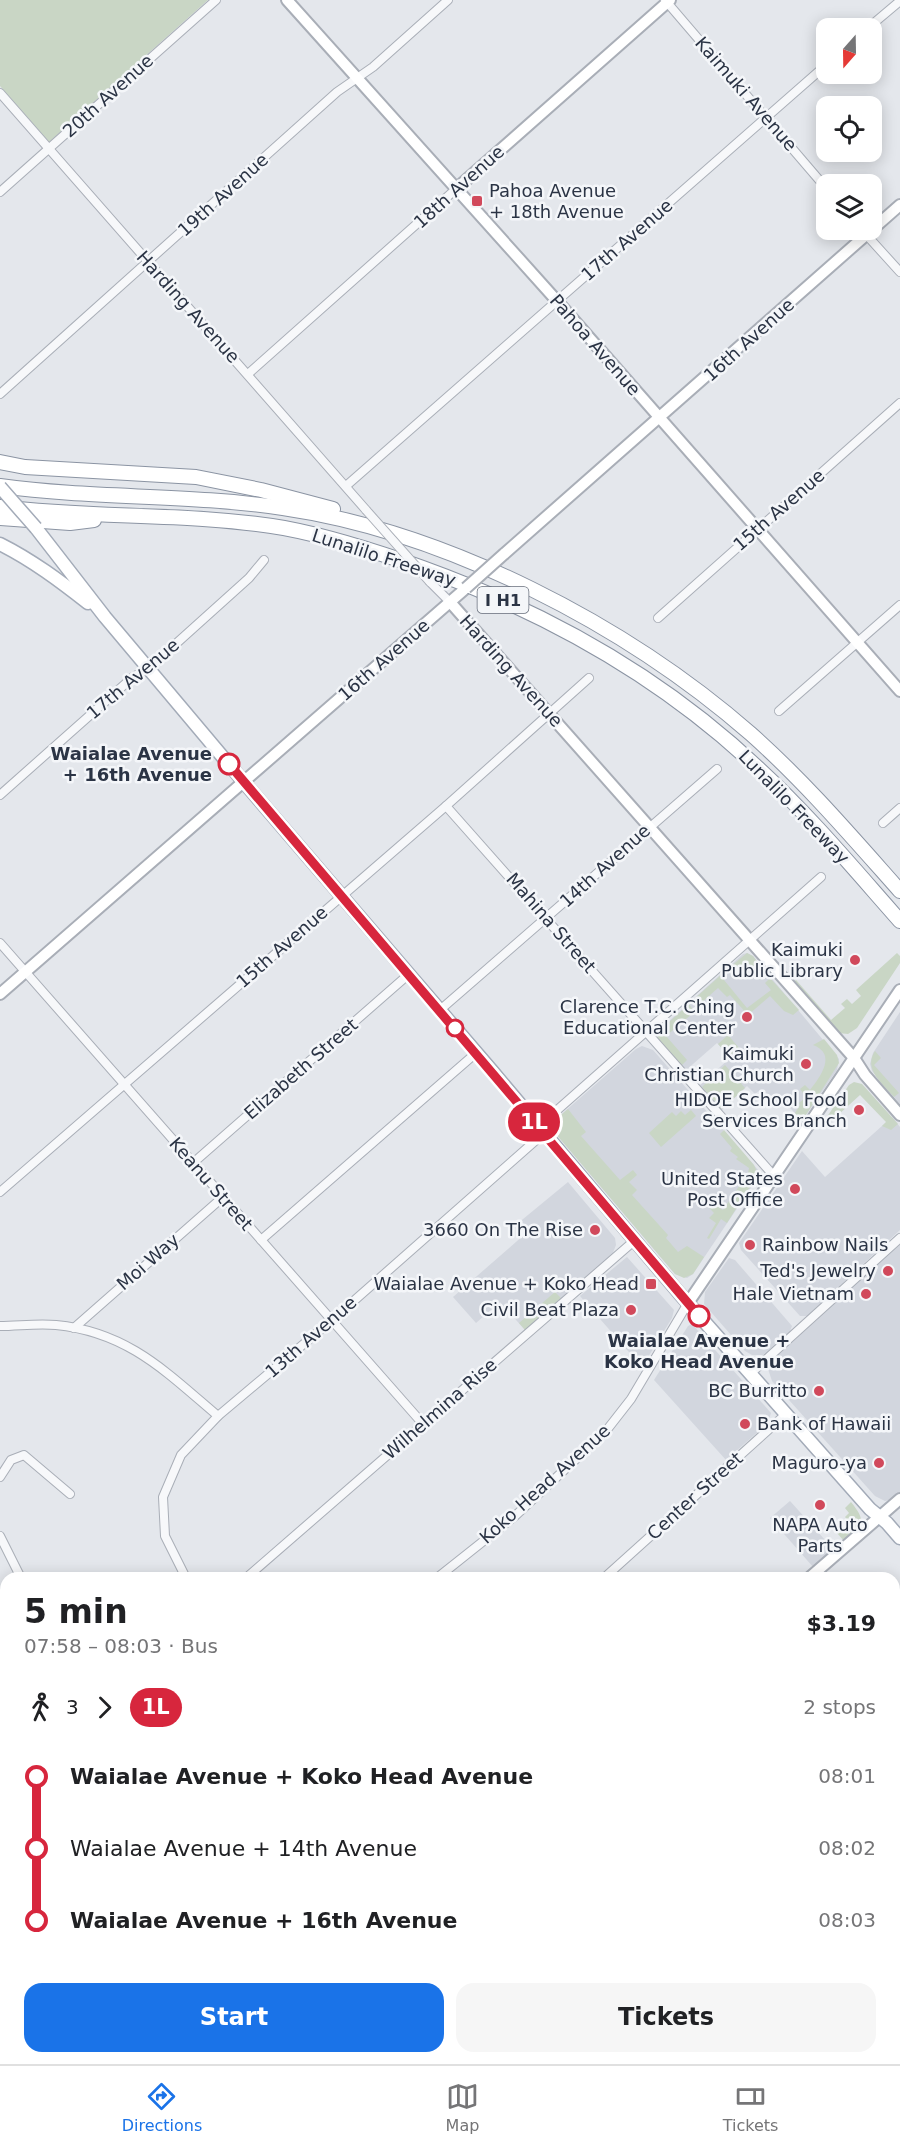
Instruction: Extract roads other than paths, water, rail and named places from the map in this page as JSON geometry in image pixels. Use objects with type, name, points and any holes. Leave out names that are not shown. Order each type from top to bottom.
[{"type":"highway","points":[[0,462],[25,467],[196,477],[261,490],[359,517],[414,536],[464,557]]},
{"type":"highway","name":"Lunalilo Freeway","points":[[0,486],[48,491],[194,498],[285,508],[371,526],[464,557],[599,626],[704,696],[751,735],[806,786],[900,891]]},
{"type":"highway","name":"Lunalilo Freeway","points":[[0,507],[233,522],[283,528],[339,540],[456,580],[514,605],[566,631],[662,690],[711,726],[750,760],[821,831],[900,921]]},
{"type":"highway","points":[[0,518],[70,523],[135,515]]},
{"type":"main road","points":[[0,486],[36,528],[105,617],[634,1241],[870,1509],[900,1538]]},
{"type":"main road","points":[[0,544],[60,581],[105,617]]},
{"type":"street","name":"20th Avenue","points":[[0,192],[216,0]]},
{"type":"street","name":"Pahoa Avenue","points":[[288,0],[900,691]]},
{"type":"street","name":"19th Avenue","points":[[0,394],[338,92],[373,67],[448,0]]},
{"type":"street","name":"Kaimuki Avenue","points":[[667,1],[816,176]]},
{"type":"street","name":"18th Avenue","points":[[248,374],[667,1]]},
{"type":"street","points":[[880,18],[900,1]]},
{"type":"street","name":"17th Avenue","points":[[346,486],[816,74]]},
{"type":"street","name":"Harding Avenue","points":[[0,93],[366,510],[854,1058],[865,1075],[900,1114]]},
{"type":"street","name":"16th Avenue","points":[[882,218],[900,205]]},
{"type":"street","name":"16th Avenue","points":[[0,994],[659,419],[855,240]]},
{"type":"street","points":[[871,240],[900,272]]},
{"type":"street","name":"15th Avenue","points":[[658,618],[900,404]]},
{"type":"street","name":"17th Avenue","points":[[0,795],[133,677],[149,668],[249,578],[264,560]]},
{"type":"street","points":[[779,711],[900,604]]},
{"type":"street","name":"15th Avenue","points":[[0,1192],[446,806],[589,678]]},
{"type":"street","name":"14th Avenue","points":[[440,1010],[717,769]]},
{"type":"street","name":"Mahina Street","points":[[446,806],[774,1176]]},
{"type":"street","points":[[883,823],[900,807]]},
{"type":"street","name":"13th Avenue","points":[[183,1572],[165,1536],[163,1497],[181,1455],[218,1416],[331,1321],[647,1032],[821,877]]},
{"type":"street","name":"Keanu Street","points":[[0,943],[423,1424]]},
{"type":"street","name":"Elizabeth Street","points":[[193,1163],[409,974]]},
{"type":"street","name":"Koko Head Avenue","points":[[445,1572],[515,1516],[606,1431],[635,1393],[688,1303],[900,990]]},
{"type":"street","points":[[261,1240],[476,1053]]},
{"type":"street","name":"Moi Way","points":[[74,1328],[223,1197]]},
{"type":"street","points":[[750,1374],[900,1238]]},
{"type":"street","name":"Wilhelmina Rise","points":[[253,1572],[634,1241]]},
{"type":"street","points":[[0,1326],[54,1324],[114,1339],[138,1351],[218,1416]]},
{"type":"street","name":"Center Street","points":[[611,1572],[786,1414]]},
{"type":"street","points":[[0,1477],[11,1460],[24,1455],[70,1494]]},
{"type":"street","points":[[816,1572],[900,1499]]},
{"type":"street","points":[[0,1536],[18,1572]]},
{"type":"place","name":"Pahoa Avenue + 18th Avenue","points":[[477,201]]},
{"type":"place","name":"Waialae Avenue + 16th Avenue","points":[[229,764]]},
{"type":"place","name":"Kaimuki Public Library","points":[[855,960]]},
{"type":"place","name":"Clarence T.C. Ching Educational Center","points":[[747,1017]]},
{"type":"place","name":"Kaimuki Christian Church","points":[[806,1064]]},
{"type":"place","name":"HIDOE School Food Services Branch","points":[[859,1110]]},
{"type":"place","name":"United States Post Office","points":[[795,1189]]},
{"type":"place","name":"3660 On The Rise","points":[[595,1230]]},
{"type":"place","name":"Rainbow Nails","points":[[750,1245]]},
{"type":"place","name":"Ted's Jewelry","points":[[888,1271]]},
{"type":"place","name":"Waialae Avenue + Koko Head","points":[[651,1284]]},
{"type":"place","name":"Hale Vietnam","points":[[866,1294]]},
{"type":"place","name":"Civil Beat Plaza","points":[[631,1310]]},
{"type":"place","name":"Waialae Avenue + Koko Head Avenue","points":[[699,1316]]},
{"type":"place","name":"BC Burritto","points":[[819,1391]]},
{"type":"place","name":"Bank of Hawaii","points":[[745,1424]]},
{"type":"place","name":"Maguro-ya","points":[[879,1463]]},
{"type":"place","name":"NAPA Auto Parts","points":[[820,1505]]}]
